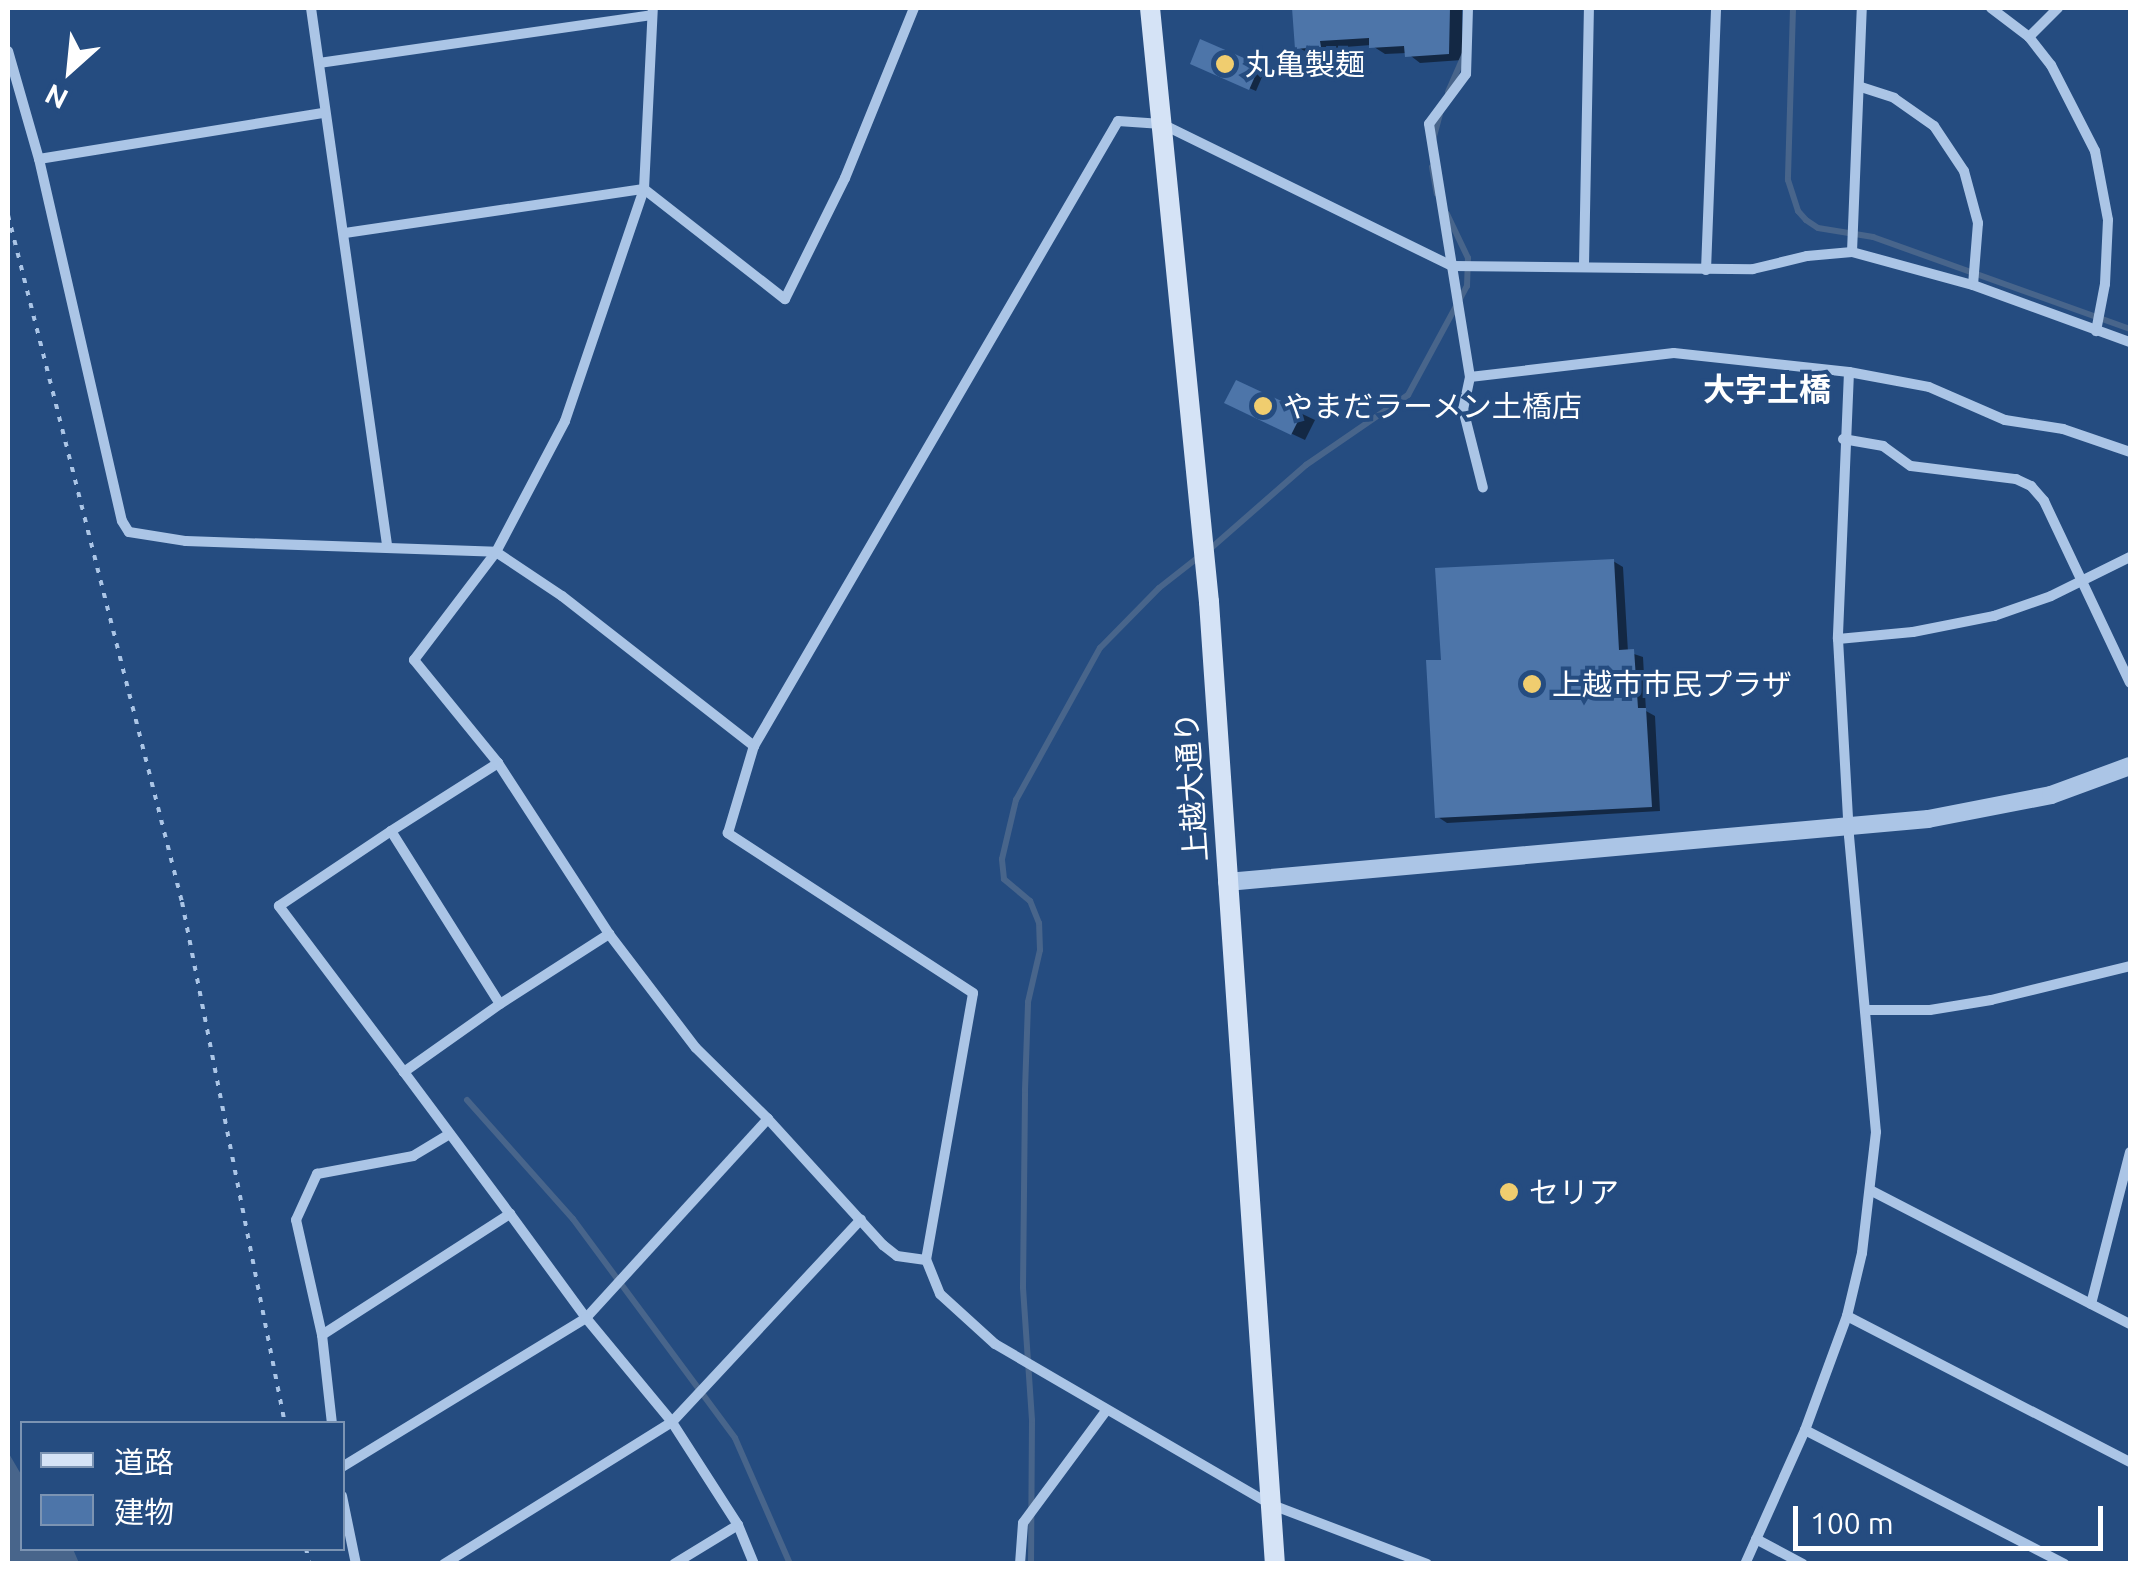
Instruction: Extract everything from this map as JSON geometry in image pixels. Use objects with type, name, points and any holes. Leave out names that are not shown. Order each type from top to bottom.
[{"type":"main road","name":"上越大通り","points":[[1150,8],[1210,602],[1275,1564]]},
{"type":"street","points":[[310,8],[387,545]]},
{"type":"street","points":[[345,234],[644,188],[785,299],[845,178],[914,8]]},
{"type":"street","points":[[1468,8],[1466,74],[1429,124],[1470,377],[1463,409],[1483,488]]},
{"type":"street","points":[[1584,264],[1589,8]]},
{"type":"street","points":[[1706,270],[1716,8]]},
{"type":"street","points":[[1852,252],[1862,8]]},
{"type":"street","points":[[1991,8],[2028,37],[2069,93],[2095,151],[2103,186],[2108,252],[2096,331]]},
{"type":"street","points":[[2028,37],[2058,8]]},
{"type":"street","points":[[319,63],[652,11],[644,188],[565,422],[496,552],[414,660],[498,763],[609,934],[696,1048],[897,1256],[926,1260]]},
{"type":"street","points":[[8,51],[38,159],[122,521],[129,532],[186,541],[387,545],[496,552],[562,596],[754,746]]},
{"type":"street","points":[[1861,87],[1894,98],[1934,126],[1964,171],[1978,223],[1973,285]]},
{"type":"street","points":[[38,159],[324,113]]},
{"type":"street","points":[[1427,1564],[1270,1504],[987,1338],[940,1294],[926,1260],[973,993],[728,833],[754,746],[1118,121],[1162,124],[1452,266],[1584,264],[1753,269],[1807,256],[1852,252],[1973,285],[2130,342]]},
{"type":"street","points":[[1470,377],[1674,353],[1849,372],[1929,387],[2005,420],[2062,429],[2130,452]]},
{"type":"street","points":[[1745,1564],[1805,1430],[1846,1316],[1870,1190],[1876,1132],[1848,824],[1838,639],[1849,372]]},
{"type":"street","points":[[1844,439],[1883,446],[1911,466],[2016,479],[2031,486],[2044,501],[2130,683]]},
{"type":"street","points":[[1838,639],[1913,632],[1980,619],[2082,582],[2130,557]]},
{"type":"street","points":[[498,763],[279,906],[586,1318],[672,1422],[738,1524],[754,1564]]},
{"type":"street","points":[[1227,882],[1988,811],[2051,795],[2130,766]]},
{"type":"street","points":[[391,831],[500,1004]]},
{"type":"street","points":[[404,1072],[609,934]]},
{"type":"street","points":[[1866,1010],[1930,1010],[1991,1000],[2130,967]]},
{"type":"street","points":[[345,1465],[586,1318],[768,1119]]},
{"type":"street","points":[[332,1421],[322,1334],[296,1220],[317,1174],[413,1156],[448,1135]]},
{"type":"street","points":[[2091,1304],[2130,1152]]},
{"type":"street","points":[[1870,1190],[2130,1324]]},
{"type":"street","points":[[322,1334],[510,1214]]},
{"type":"street","points":[[444,1564],[672,1422],[861,1219]]},
{"type":"street","points":[[1846,1316],[2130,1462]]},
{"type":"street","points":[[1020,1564],[1022,1523],[1106,1411]]},
{"type":"street","points":[[1805,1430],[2065,1564]]},
{"type":"street","points":[[345,1511],[356,1564]]},
{"type":"street","points":[[674,1564],[738,1524]]},
{"type":"street","points":[[1756,1539],[1803,1564]]},
{"type":"path","points":[[8,215],[182,902],[284,1421]]},
{"type":"water","points":[[8,1452],[20,1473],[20,1551],[74,1551],[79,1563],[8,1563]]},
{"type":"building","points":[[1292,8],[1450,8],[1449,54],[1405,57],[1404,46],[1369,48],[1369,38],[1320,41],[1321,47],[1295,49]]},
{"type":"building","name":"丸亀製麺","points":[[1200,39],[1260,65],[1249,90],[1190,64]]},
{"type":"building","points":[[1236,380],[1303,411],[1291,435],[1224,403]]},
{"type":"building","name":"上越市市民プラザ","points":[[1614,559],[1619,650],[1634,649],[1638,708],[1646,708],[1652,807],[1435,818],[1426,660],[1441,660],[1435,568]]},
{"type":"waterway","points":[[1793,8],[1788,180],[1798,211],[1806,220],[1818,228],[1873,237],[2130,329]]},
{"type":"waterway","points":[[1448,92],[1465,53]]},
{"type":"waterway","points":[[1433,140],[1440,113]]},
{"type":"waterway","points":[[1432,167],[1437,194]]},
{"type":"waterway","points":[[1210,549],[1306,465],[1408,395],[1467,286],[1468,258],[1447,214]]},
{"type":"waterway","points":[[1031,1564],[1032,1420],[1023,1287],[1025,1090],[1028,1002],[1040,950],[1039,923],[1030,901],[1004,879],[1002,859],[1016,800],[1100,648],[1159,588],[1200,556]]},
{"type":"waterway","points":[[467,1100],[573,1219],[735,1438],[790,1564]]},
{"type":"place","name":"丸亀製麺","points":[[1225,64]]},
{"type":"place","name":"やまだラーメン土橋店","points":[[1263,406]]},
{"type":"place","name":"上越市市民プラザ","points":[[1532,684]]},
{"type":"place","name":"セリア","points":[[1509,1192]]},
{"type":"district","name":"大字土橋","points":[[1767,389]]}]
